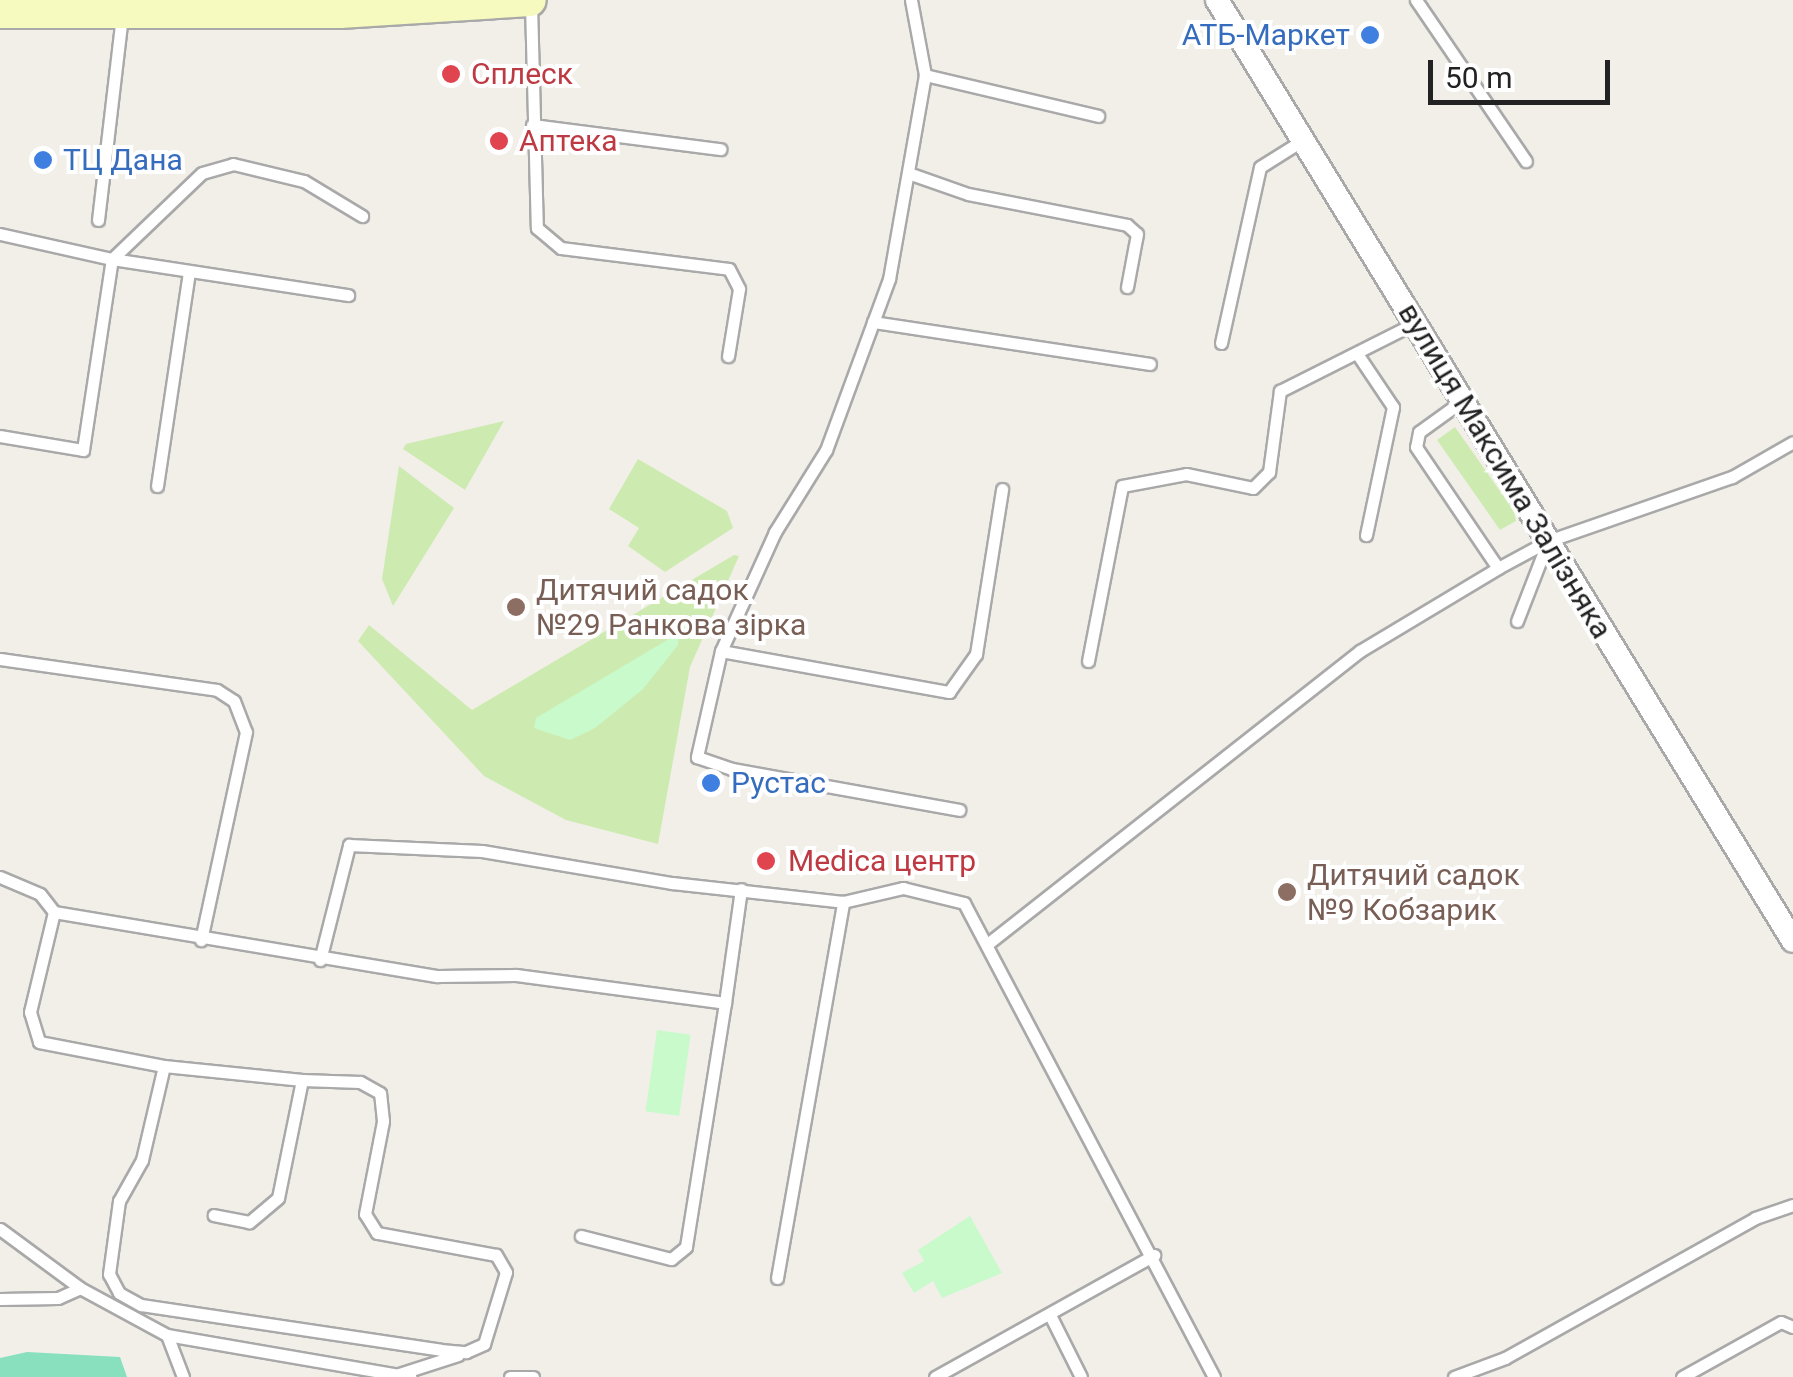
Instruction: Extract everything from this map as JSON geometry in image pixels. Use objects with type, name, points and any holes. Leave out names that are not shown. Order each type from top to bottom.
[{"type":"main road","points":[[0,12],[122,16],[530,0]]},
{"type":"street","name":"вулиця Максима Залізняка","points":[[1217,0],[1793,941]]},
{"type":"lane","points":[[530,0],[534,210],[547,240],[560,248],[729,269],[740,289],[728,356]]},
{"type":"lane","points":[[911,0],[925,75],[911,174],[874,322],[826,450],[775,532],[722,650],[697,757],[720,767],[958,810]]},
{"type":"lane","points":[[1416,0],[1526,160]]},
{"type":"lane","points":[[98,220],[122,16]]},
{"type":"lane","points":[[925,75],[1098,116]]},
{"type":"lane","points":[[532,124],[720,150]]},
{"type":"lane","points":[[1220,343],[1260,167],[1303,140]]},
{"type":"lane","points":[[0,436],[83,450],[112,259],[202,173],[233,164],[304,181],[362,216]]},
{"type":"lane","points":[[911,174],[968,194],[1127,225],[1138,234],[1127,286]]},
{"type":"lane","points":[[0,234],[112,259],[348,295]]},
{"type":"lane","points":[[157,486],[189,271]]},
{"type":"lane","points":[[874,322],[1150,364]]},
{"type":"lane","points":[[1088,660],[1122,486],[1186,474],[1253,488],[1269,472],[1280,392],[1415,323]]},
{"type":"lane","points":[[1358,355],[1393,407],[1366,534]]},
{"type":"lane","points":[[1462,400],[1419,432],[1416,447],[1498,568]]},
{"type":"lane","points":[[990,942],[1360,651],[1548,541],[1732,477],[1793,442]]},
{"type":"lane","points":[[722,650],[949,692],[976,654],[1002,489]]},
{"type":"lane","points":[[1517,620],[1548,541]]},
{"type":"lane","points":[[0,660],[218,690],[234,701],[246,732],[201,940]]},
{"type":"lane","points":[[320,960],[349,846],[482,850],[843,902],[903,888],[932,891],[964,903],[990,942],[1214,1377]]},
{"type":"lane","points":[[0,877],[40,894],[54,912],[201,940],[438,976],[516,975],[725,1003]]},
{"type":"lane","points":[[581,1236],[671,1260],[686,1247],[741,890]]},
{"type":"lane","points":[[778,1278],[843,902]]},
{"type":"lane","points":[[0,1229],[80,1288],[167,1335],[377,1374],[405,1375],[484,1344],[506,1272],[496,1254],[377,1233],[366,1214],[383,1121],[380,1093],[360,1082],[164,1066],[39,1042],[30,1012],[54,912]]},
{"type":"lane","points":[[164,1066],[142,1160],[119,1202],[110,1274],[119,1292],[140,1305],[466,1352]]},
{"type":"lane","points":[[214,1215],[248,1222],[264,1216],[278,1198],[302,1080]]},
{"type":"lane","points":[[1454,1377],[1505,1358],[1754,1218],[1793,1205]]},
{"type":"lane","points":[[934,1377],[1154,1255]]},
{"type":"lane","points":[[0,1299],[58,1298],[80,1288]]},
{"type":"lane","points":[[1050,1315],[1081,1377]]},
{"type":"lane","points":[[1682,1377],[1781,1322],[1793,1327]]},
{"type":"lane","points":[[167,1335],[183,1377]]},
{"type":"lane","points":[[510,1377],[533,1377]]},
{"type":"green space","points":[[504,421],[465,490],[403,449],[406,444]]},
{"type":"green space","points":[[1455,427],[1514,511],[1516,521],[1500,530],[1437,440]]},
{"type":"green space","points":[[638,459],[727,511],[733,528],[665,572],[628,546],[639,528],[609,509]]},
{"type":"green space","points":[[399,466],[454,508],[393,606],[382,579]]},
{"type":"green space","points":[[734,555],[739,556],[690,667],[658,844],[566,820],[484,776],[358,641],[369,625],[472,710]]},
{"type":"green space","points":[[679,633],[678,645],[643,689],[595,728],[570,740],[534,728],[536,718]]},
{"type":"green space","points":[[657,1030],[691,1035],[679,1116],[646,1111]]},
{"type":"green space","points":[[970,1216],[1002,1273],[942,1298],[933,1281],[914,1293],[902,1273],[924,1261],[918,1250]]},
{"type":"green space","points":[[27,1352],[120,1357],[127,1377],[0,1377],[0,1358]]},
{"type":"place","name":"АТБ-Маркет","points":[[1370,35]]},
{"type":"place","name":"Сплеск","points":[[451,74]]},
{"type":"place","name":"Аптека","points":[[499,141]]},
{"type":"place","name":"ТЦ Дана","points":[[43,160]]},
{"type":"place","name":"Дитячий садок №29 Ранкова зірка","points":[[516,607]]},
{"type":"place","name":"Рустас","points":[[711,783]]},
{"type":"place","name":"Medica центр","points":[[766,861]]},
{"type":"place","name":"Дитячий садок №9 Кобзарик","points":[[1287,892]]}]
